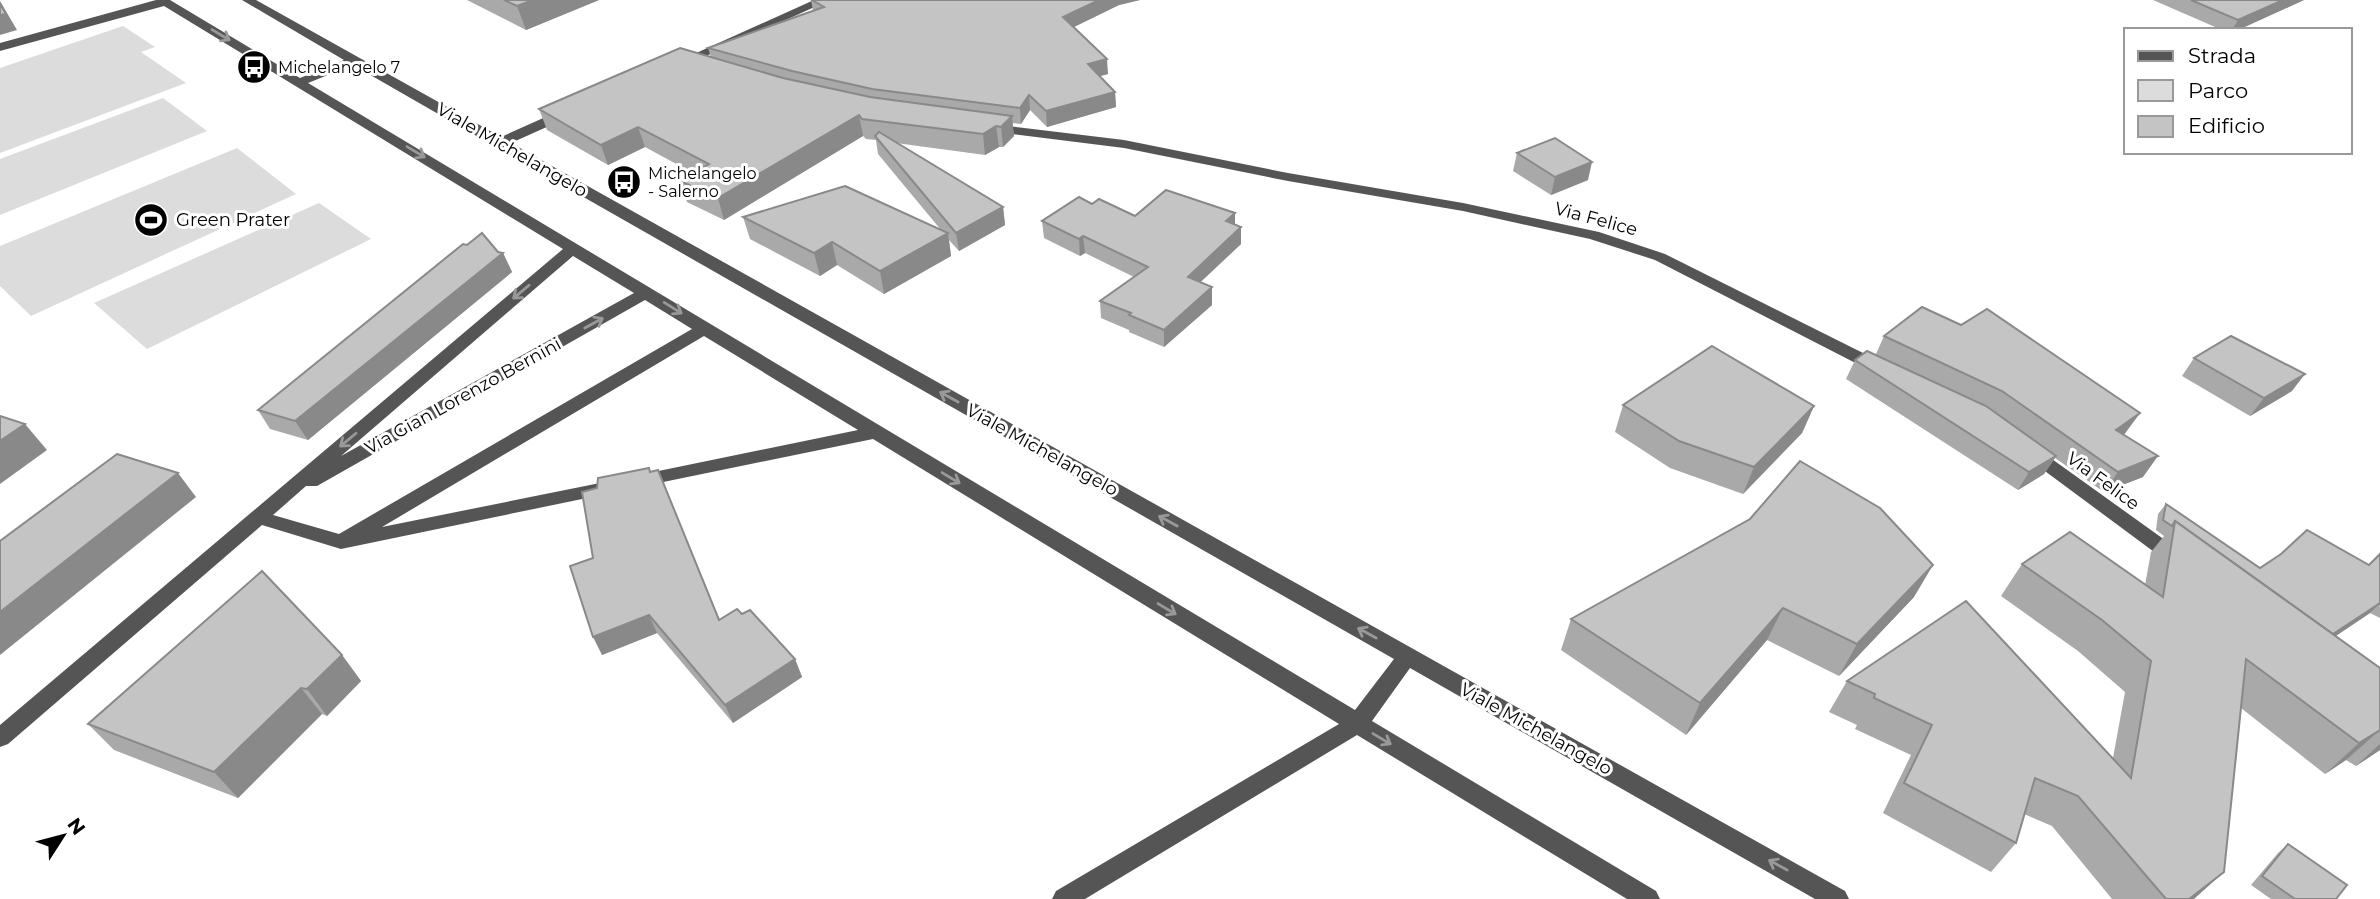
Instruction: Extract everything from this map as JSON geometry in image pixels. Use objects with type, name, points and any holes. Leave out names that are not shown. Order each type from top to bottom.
[{"type":"street","name":"Viale Michelangelo","points":[[248,0],[1837,899]]},
{"type":"street","points":[[709,68],[678,63],[824,0]]},
{"type":"street","points":[[0,47],[164,1],[1648,899]]},
{"type":"street","points":[[300,82],[354,60]]},
{"type":"street","points":[[499,142],[573,110]]},
{"type":"street","name":"Via Felice","points":[[981,126],[1124,144],[1288,177],[1463,206],[1594,235],[1660,257],[1894,374]]},
{"type":"street","name":"Via Gian Lorenzo Bernini","points":[[0,738],[573,248]]},
{"type":"street","name":"Via Gian Lorenzo Bernini","points":[[278,500],[648,292]]},
{"type":"street","points":[[341,542],[705,328]]},
{"type":"street","points":[[258,517],[341,542],[876,432]]},
{"type":"street","name":"Via Felice","points":[[2015,441],[2186,565]]},
{"type":"street","points":[[1064,899],[1357,724],[1408,656]]},
{"type":"green space","points":[[123,26],[155,47],[141,52],[186,83],[0,153],[0,68]]},
{"type":"green space","points":[[163,98],[207,131],[0,215],[0,159]]},
{"type":"green space","name":"Green Prater","points":[[237,148],[296,194],[31,316],[0,286],[0,246]]},
{"type":"green space","name":"Green Prater","points":[[319,203],[371,239],[147,349],[94,303]]},
{"type":"building","points":[[504,0],[533,0],[517,6]]},
{"type":"building","points":[[812,0],[1099,0],[1063,17],[1107,59],[1088,64],[1115,92],[1046,111],[1029,95],[1020,108],[872,89],[708,48],[824,7]]},
{"type":"building","points":[[2191,0],[2283,0],[2238,20]]},
{"type":"building","points":[[0,4],[6,14],[0,15]]},
{"type":"building","points":[[680,48],[783,78],[870,97],[1012,116],[1001,127],[996,126],[983,134],[862,119],[859,115],[718,198],[680,181],[709,164],[638,127],[601,145],[539,109]]},
{"type":"building","points":[[879,132],[1003,207],[956,233],[875,136]]},
{"type":"building","points":[[1555,138],[1592,162],[1555,177],[1517,153]]},
{"type":"building","points":[[845,186],[948,233],[880,271],[832,242],[814,253],[743,217]]},
{"type":"building","points":[[1166,190],[1235,213],[1226,221],[1241,227],[1188,277],[1212,287],[1164,330],[1100,301],[1148,267],[1083,236],[1079,239],[1042,221],[1079,197],[1092,204],[1099,199],[1135,216]]},
{"type":"building","points":[[482,233],[498,252],[503,253],[295,421],[258,410],[463,244],[467,245]]},
{"type":"building","points":[[1922,307],[1961,325],[1987,309],[2140,413],[2116,430],[2158,456],[2118,472],[2002,391],[1884,336]]},
{"type":"building","points":[[2231,336],[2305,374],[2264,398],[2194,358]]},
{"type":"building","points":[[1712,346],[1814,406],[1754,467],[1679,441],[1623,405]]},
{"type":"building","points":[[1867,351],[1986,406],[2056,456],[2029,472],[1855,360]]},
{"type":"building","points":[[0,416],[25,424],[0,441]]},
{"type":"building","points":[[117,454],[178,473],[0,612],[0,541]]},
{"type":"building","points":[[1800,461],[1880,508],[1933,565],[1857,644],[1783,608],[1700,703],[1571,619],[1750,519]]},
{"type":"building","points":[[649,468],[650,472],[658,470],[719,620],[737,609],[742,614],[750,610],[795,659],[725,705],[649,615],[593,637],[570,566],[593,558],[582,492],[597,488],[598,478]]},
{"type":"building","points":[[2166,504],[2260,568],[2281,554],[2307,530],[2369,565],[2380,554],[2380,603],[2333,634],[2175,521],[2172,526],[2163,520]]},
{"type":"building","points":[[2175,521],[2380,668],[2380,730],[2359,743],[2246,659],[2224,872],[2189,899],[2166,899],[2078,796],[2035,778],[2016,843],[1904,783],[1932,725],[1874,698],[1875,694],[1847,681],[1966,601],[2131,778],[2151,661],[2102,620],[2022,564],[2070,532],[2163,597]]},
{"type":"building","points":[[262,571],[342,655],[307,689],[301,688],[214,772],[88,724]]},
{"type":"building","points":[[2288,844],[2347,885],[2336,899],[2295,899],[2262,876]]},
{"type":"place","name":"Michelangelo 7","points":[[254,67]]},
{"type":"place","name":"Michelangelo - Salerno","points":[[624,182]]},
{"type":"place","name":"Green Prater","points":[[151,220]]}]
